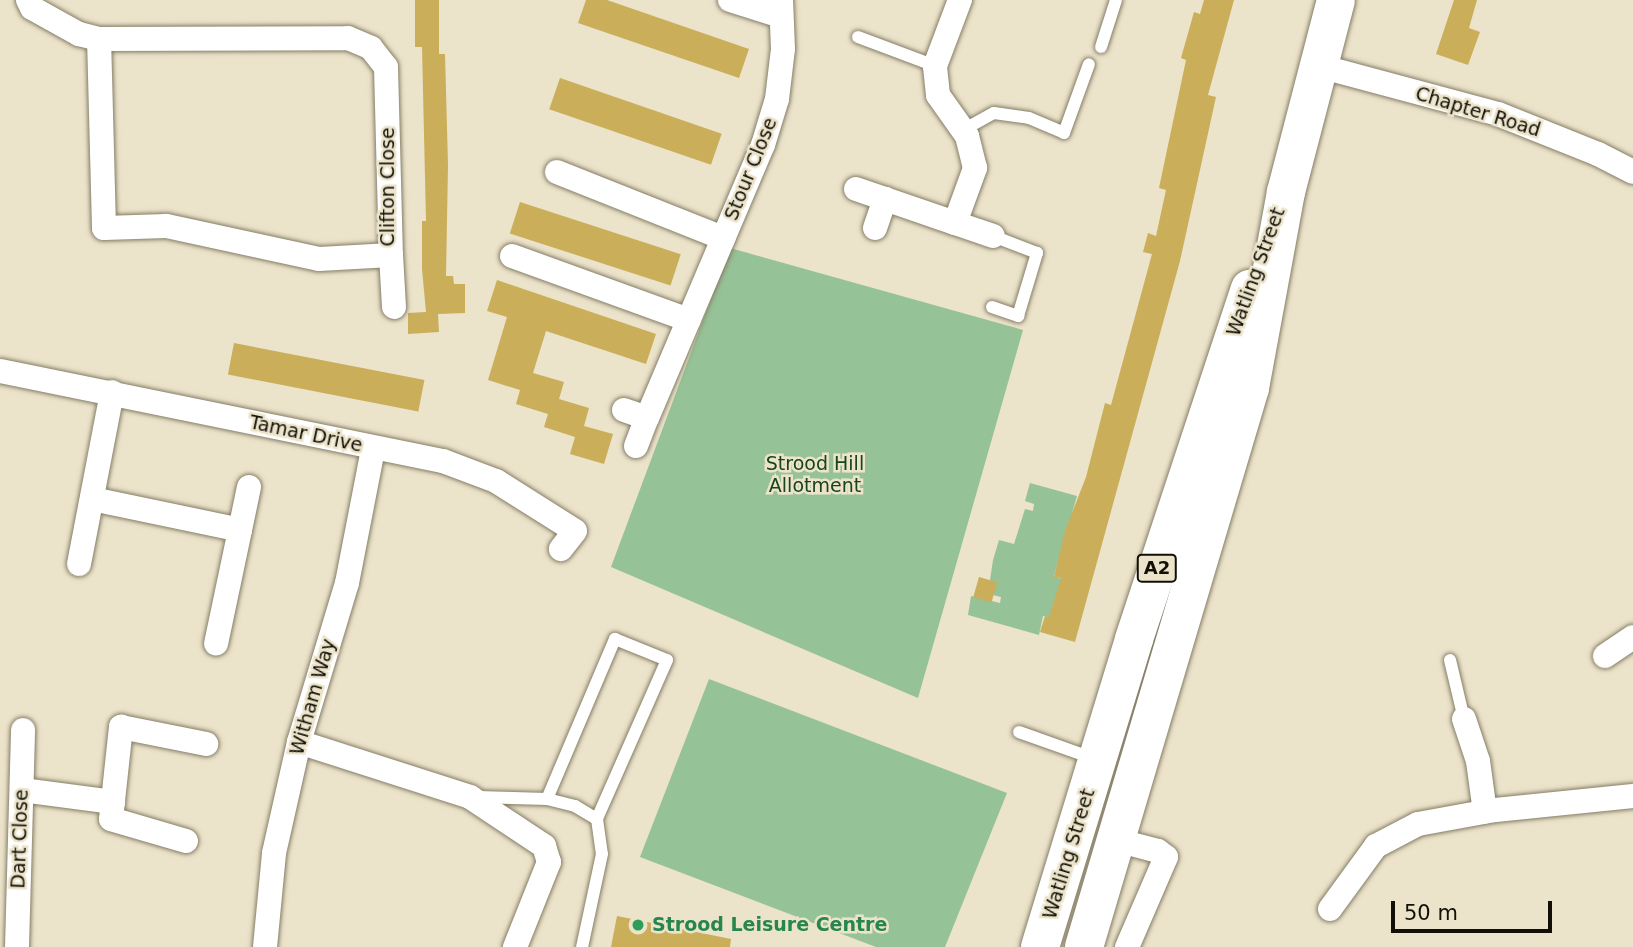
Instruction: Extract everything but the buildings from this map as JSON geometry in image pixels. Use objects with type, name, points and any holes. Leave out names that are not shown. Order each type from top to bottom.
[{"type":"main road","name":"A2","points":[[1286,192],[1336,0]]},
{"type":"main road","name":"Watling Street","points":[[1084,947],[1250,388],[1286,192]]},
{"type":"main road","name":"Watling Street","points":[[1040,947],[1236,326],[1286,192]]},
{"type":"main road","name":"Watling Street","points":[[1098,760],[1114,763],[1122,754],[1153,653],[1184,608]]},
{"type":"main road","name":"Watling Street","points":[[1059,947],[1092,838],[1098,834],[1116,840]]},
{"type":"street","name":"Clifton Close","points":[[27,0],[32,9],[79,34],[99,39],[348,38],[371,48],[386,67],[391,255],[319,259],[166,226],[104,228],[99,39]]},
{"type":"street","name":"Stour Close","points":[[636,446],[636,414],[689,320],[764,142],[778,100],[783,49],[781,8],[730,0]]},
{"type":"street","points":[[955,223],[975,169],[967,136],[938,95],[936,66],[960,0]]},
{"type":"street","name":"Chapter Road","points":[[1319,66],[1498,114],[1598,154],[1633,172]]},
{"type":"street","name":"Stour Close","points":[[557,173],[723,238]]},
{"type":"street","points":[[856,189],[993,236]]},
{"type":"street","points":[[875,228],[885,199]]},
{"type":"street","points":[[391,255],[394,307]]},
{"type":"street","points":[[512,256],[689,320]]},
{"type":"street","name":"Tamar Drive","points":[[0,371],[112,392],[373,449],[443,461],[496,481],[575,531],[561,549]]},
{"type":"street","points":[[79,564],[112,392]]},
{"type":"street","name":"Witham Way","points":[[264,947],[274,853],[299,742],[348,583],[373,449]]},
{"type":"street","points":[[216,644],[249,487]]},
{"type":"street","points":[[92,499],[240,530]]},
{"type":"street","points":[[1605,656],[1633,637]]},
{"type":"street","points":[[1464,719],[1478,761],[1485,811]]},
{"type":"street","points":[[186,841],[111,819],[121,727],[206,744]]},
{"type":"street","name":"Dart Close","points":[[17,947],[23,730]]},
{"type":"street","points":[[299,742],[470,797],[544,846],[550,862],[515,947]]},
{"type":"street","points":[[22,790],[113,803]]},
{"type":"street","points":[[1330,909],[1376,846],[1418,824],[1485,811],[1633,796]]},
{"type":"street","name":"Watling Street","points":[[1116,840],[1158,851],[1166,857],[1127,947]]},
{"type":"lane","points":[[1101,47],[1116,0]]},
{"type":"lane","points":[[858,37],[936,66]]},
{"type":"lane","points":[[963,130],[994,113],[1029,118],[1064,133],[1089,64]]},
{"type":"lane","points":[[992,307],[1018,316],[1037,253],[993,236]]},
{"type":"lane","points":[[547,799],[615,639],[667,660],[597,819],[602,854],[582,947]]},
{"type":"lane","points":[[1450,660],[1464,719]]},
{"type":"lane","points":[[1018,732],[1098,760]]},
{"type":"lane","points":[[470,797],[547,799],[575,806],[597,819]]},
{"type":"green space","name":"Strood Hill Allotment","points":[[730,248],[1023,330],[918,698],[611,567]]},
{"type":"green space","points":[[1030,483],[1077,496],[1054,576],[1065,580],[1057,592],[1060,597],[1054,618],[1043,616],[1039,635],[968,615],[971,596],[1000,603],[1001,597],[993,595],[990,580],[993,560],[999,540],[1014,544],[1025,509],[1033,511],[1034,504],[1025,501]]},
{"type":"green space","points":[[709,679],[1007,793],[945,947],[876,947],[640,857]]},
{"type":"place","name":"Strood Leisure Centre","points":[[638,925]]}]
